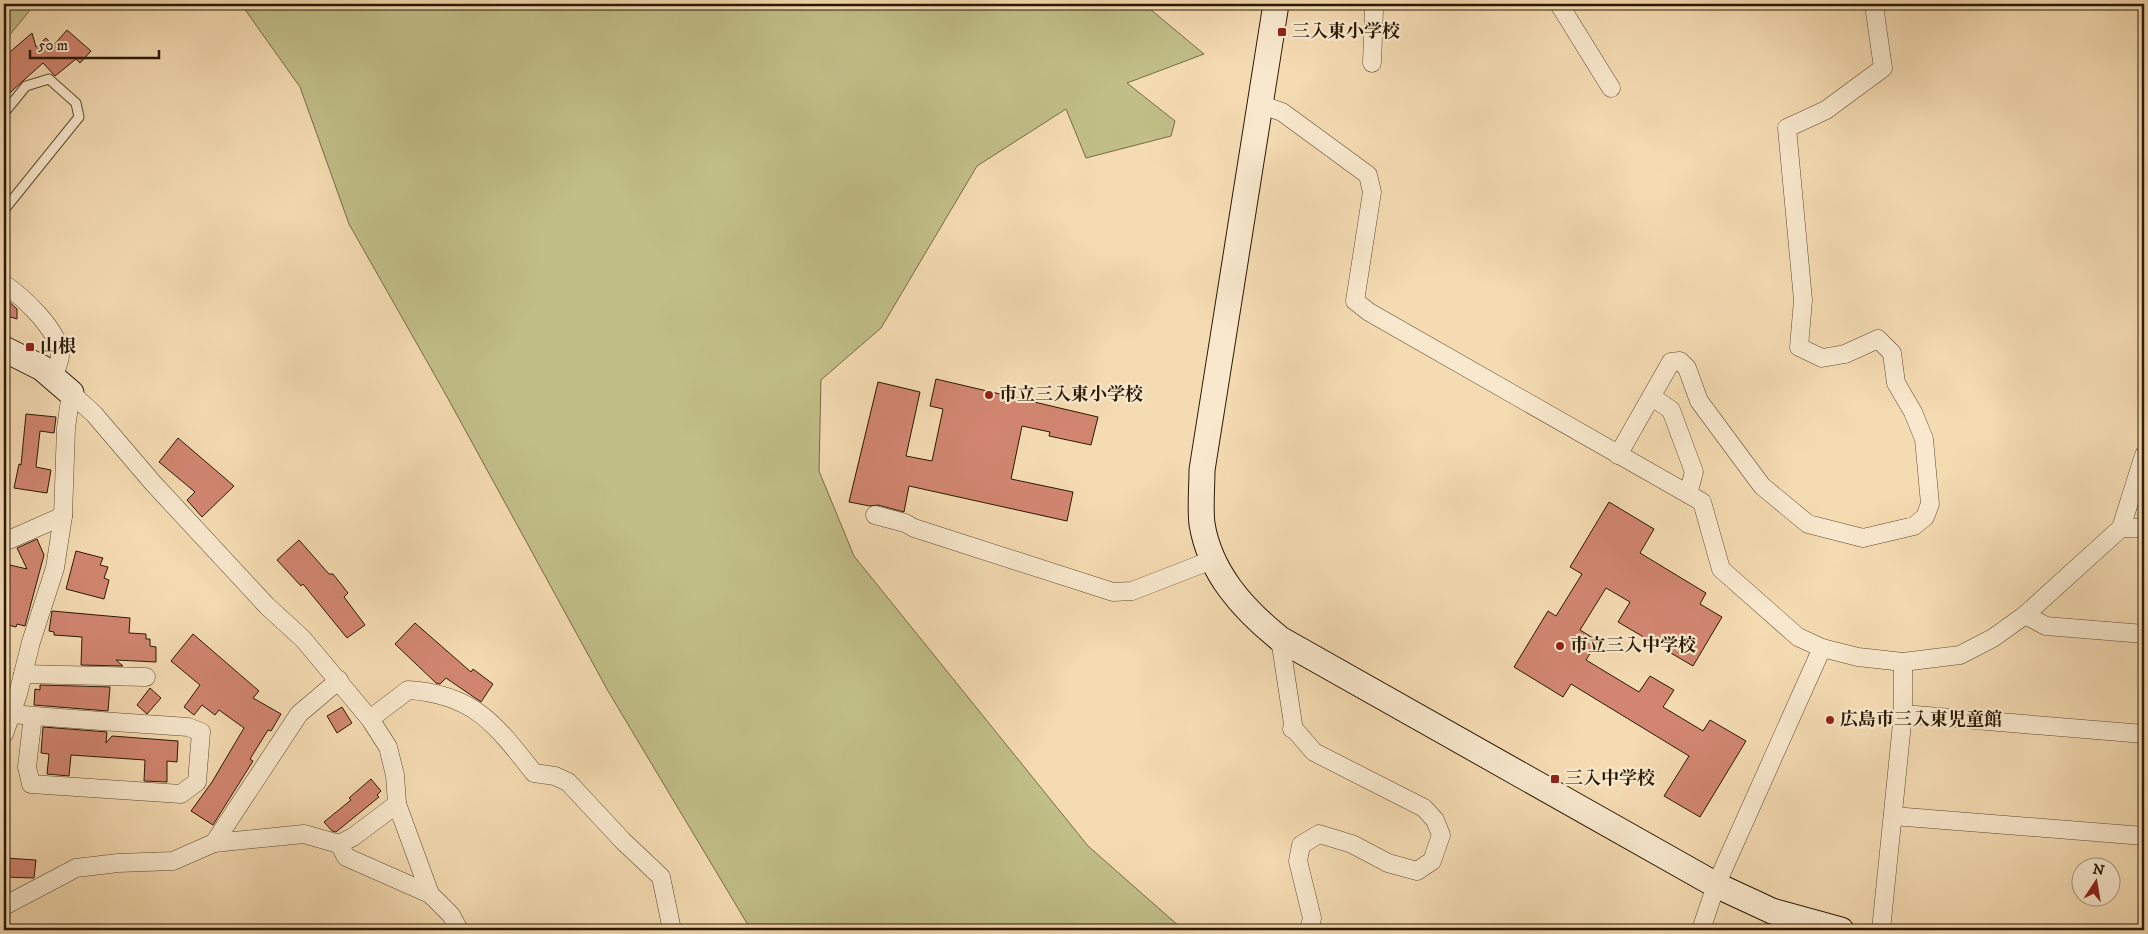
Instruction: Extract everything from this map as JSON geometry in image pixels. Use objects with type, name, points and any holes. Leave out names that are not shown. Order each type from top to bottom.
[{"type":"street","points":[[1276,4],[1202,470],[1202,523],[1212,560],[1235,597],[1252,616],[1280,639],[1716,885],[1772,911],[1841,930]]},
{"type":"street","points":[[1372,4],[1372,63]]},
{"type":"street","points":[[1559,4],[1611,88]]},
{"type":"street","points":[[1618,455],[1672,362],[1680,361],[1688,368],[1699,401],[1762,486],[1808,524],[1864,538],[1914,526],[1925,517],[1930,504],[1924,439],[1913,412],[1896,384],[1892,353],[1878,339],[1845,354],[1822,358],[1799,347],[1803,300],[1787,128],[1826,110],[1883,68],[1875,12],[1876,4]]},
{"type":"street","points":[[1259,104],[1282,112],[1368,175],[1372,192],[1355,301],[1368,312],[1702,502],[1721,568],[1798,637],[1822,648],[1858,657],[1904,662],[1960,655],[1992,638],[2024,615],[2120,528],[2144,454]]},
{"type":"street","points":[[4,284],[38,313],[59,345],[66,428],[63,516],[55,568],[31,642],[23,674],[8,713],[4,734]]},
{"type":"street","points":[[4,350],[42,368],[94,414],[153,483],[267,606],[303,639],[370,718],[388,747],[395,775],[397,804],[430,894]]},
{"type":"street","points":[[1652,397],[1671,410],[1694,472],[1688,494]]},
{"type":"street","points":[[875,515],[1113,592],[1132,591],[1212,560]]},
{"type":"street","points":[[4,542],[63,516]]},
{"type":"street","points":[[2120,528],[2144,528]]},
{"type":"street","points":[[2024,615],[2046,626],[2144,634]]},
{"type":"street","points":[[1280,639],[1293,724],[1292,729],[1314,752],[1424,808],[1435,820],[1441,835],[1432,861],[1417,871],[1388,863],[1352,844],[1319,834],[1301,844],[1298,861],[1312,918],[1309,930]]},
{"type":"street","points":[[1701,930],[1716,885],[1822,648]]},
{"type":"street","points":[[1881,930],[1902,714],[1904,662]]},
{"type":"street","points":[[23,674],[146,678]]},
{"type":"street","points":[[214,843],[299,714],[339,680]]},
{"type":"street","points":[[370,718],[408,690],[453,698],[480,714],[498,729],[534,773],[554,776],[568,782],[623,841],[661,877],[672,930]]},
{"type":"street","points":[[8,713],[188,727],[201,732],[197,782],[181,794],[30,784],[27,768],[33,716]]},
{"type":"street","points":[[1902,714],[2144,734]]},
{"type":"street","points":[[4,906],[76,868],[118,863],[173,860],[214,843],[304,834],[339,844],[353,837],[397,804]]},
{"type":"street","points":[[1893,816],[2144,836]]},
{"type":"street","points":[[339,844],[346,857],[430,894],[450,915],[459,930]]},
{"type":"lane","points":[[4,113],[26,86],[49,79],[76,103],[79,117],[4,210]]},
{"type":"shaded area","points":[[4,4],[35,4],[4,42]]},
{"type":"shaded area","points":[[241,4],[1144,4],[1204,54],[1127,83],[1175,121],[1171,136],[1086,158],[1066,109],[977,166],[881,328],[821,380],[819,471],[854,556],[1088,846],[1180,927],[1181,930],[751,930],[608,691],[446,395],[349,224],[300,87]]},
{"type":"building","points":[[67,30],[91,51],[80,63],[76,59],[55,76],[43,63],[4,98],[4,57],[32,33],[36,47],[46,38],[53,46]]},
{"type":"building","points":[[4,297],[17,309],[17,319],[4,315]]},
{"type":"building","points":[[936,379],[1098,417],[1091,445],[1049,436],[1050,432],[1022,426],[1011,479],[1073,492],[1067,521],[909,486],[904,512],[878,505],[870,506],[849,502],[878,382],[920,392],[906,456],[932,461],[943,409],[930,406]]},
{"type":"building","points":[[26,414],[56,417],[54,433],[40,431],[36,467],[51,470],[47,493],[14,488],[19,464],[21,465]]},
{"type":"building","points":[[178,438],[234,486],[202,517],[187,500],[195,492],[159,462]]},
{"type":"building","points":[[1609,502],[1654,529],[1640,553],[1706,593],[1700,604],[1722,617],[1693,666],[1618,622],[1630,602],[1606,588],[1580,630],[1598,641],[1586,660],[1639,692],[1650,676],[1674,690],[1663,707],[1703,731],[1710,720],[1746,741],[1700,817],[1664,796],[1689,756],[1571,684],[1563,697],[1514,667],[1548,611],[1556,616],[1582,574],[1570,567]]},
{"type":"building","points":[[37,539],[44,555],[25,626],[17,624],[16,627],[4,624],[4,569],[8,570],[10,565],[27,569],[17,548]]},
{"type":"building","points":[[299,540],[329,574],[333,574],[348,593],[344,597],[365,625],[347,638],[303,584],[301,586],[277,560]]},
{"type":"building","points":[[76,551],[103,558],[100,565],[108,567],[104,578],[109,580],[104,599],[66,589]]},
{"type":"building","points":[[52,611],[130,618],[129,633],[146,634],[146,639],[150,639],[150,646],[156,647],[156,662],[116,660],[123,666],[81,665],[82,637],[54,635],[54,632],[49,631]]},
{"type":"building","points":[[415,623],[471,672],[473,669],[493,684],[481,702],[446,678],[440,684],[436,683],[395,644]]},
{"type":"building","points":[[193,634],[259,691],[253,698],[281,714],[271,731],[268,730],[250,759],[253,761],[213,825],[191,811],[212,782],[244,728],[219,710],[215,715],[202,705],[194,715],[184,707],[200,685],[171,661]]},
{"type":"building","points":[[40,685],[110,687],[108,711],[34,705],[35,689],[40,690]]},
{"type":"building","points":[[150,688],[161,698],[147,714],[137,705]]},
{"type":"building","points":[[342,707],[352,723],[337,733],[327,716]]},
{"type":"building","points":[[43,727],[107,732],[106,743],[112,736],[178,741],[177,762],[167,761],[167,782],[144,781],[145,760],[71,755],[69,776],[47,774],[49,754],[41,753]]},
{"type":"building","points":[[371,779],[381,791],[377,795],[379,797],[336,832],[332,831],[324,822],[351,800],[349,798]]},
{"type":"building","points":[[5,858],[36,860],[34,878],[4,877]]},
{"type":"place","name":"三入東小学校","points":[[1282,32]]},
{"type":"place","name":"山根","points":[[30,347]]},
{"type":"place","name":"市立三入東小学校","points":[[989,395]]},
{"type":"place","name":"市立三入中学校","points":[[1560,646]]},
{"type":"place","name":"広島市三入東児童館","points":[[1830,720]]},
{"type":"place","name":"三入中学校","points":[[1555,779]]}]
